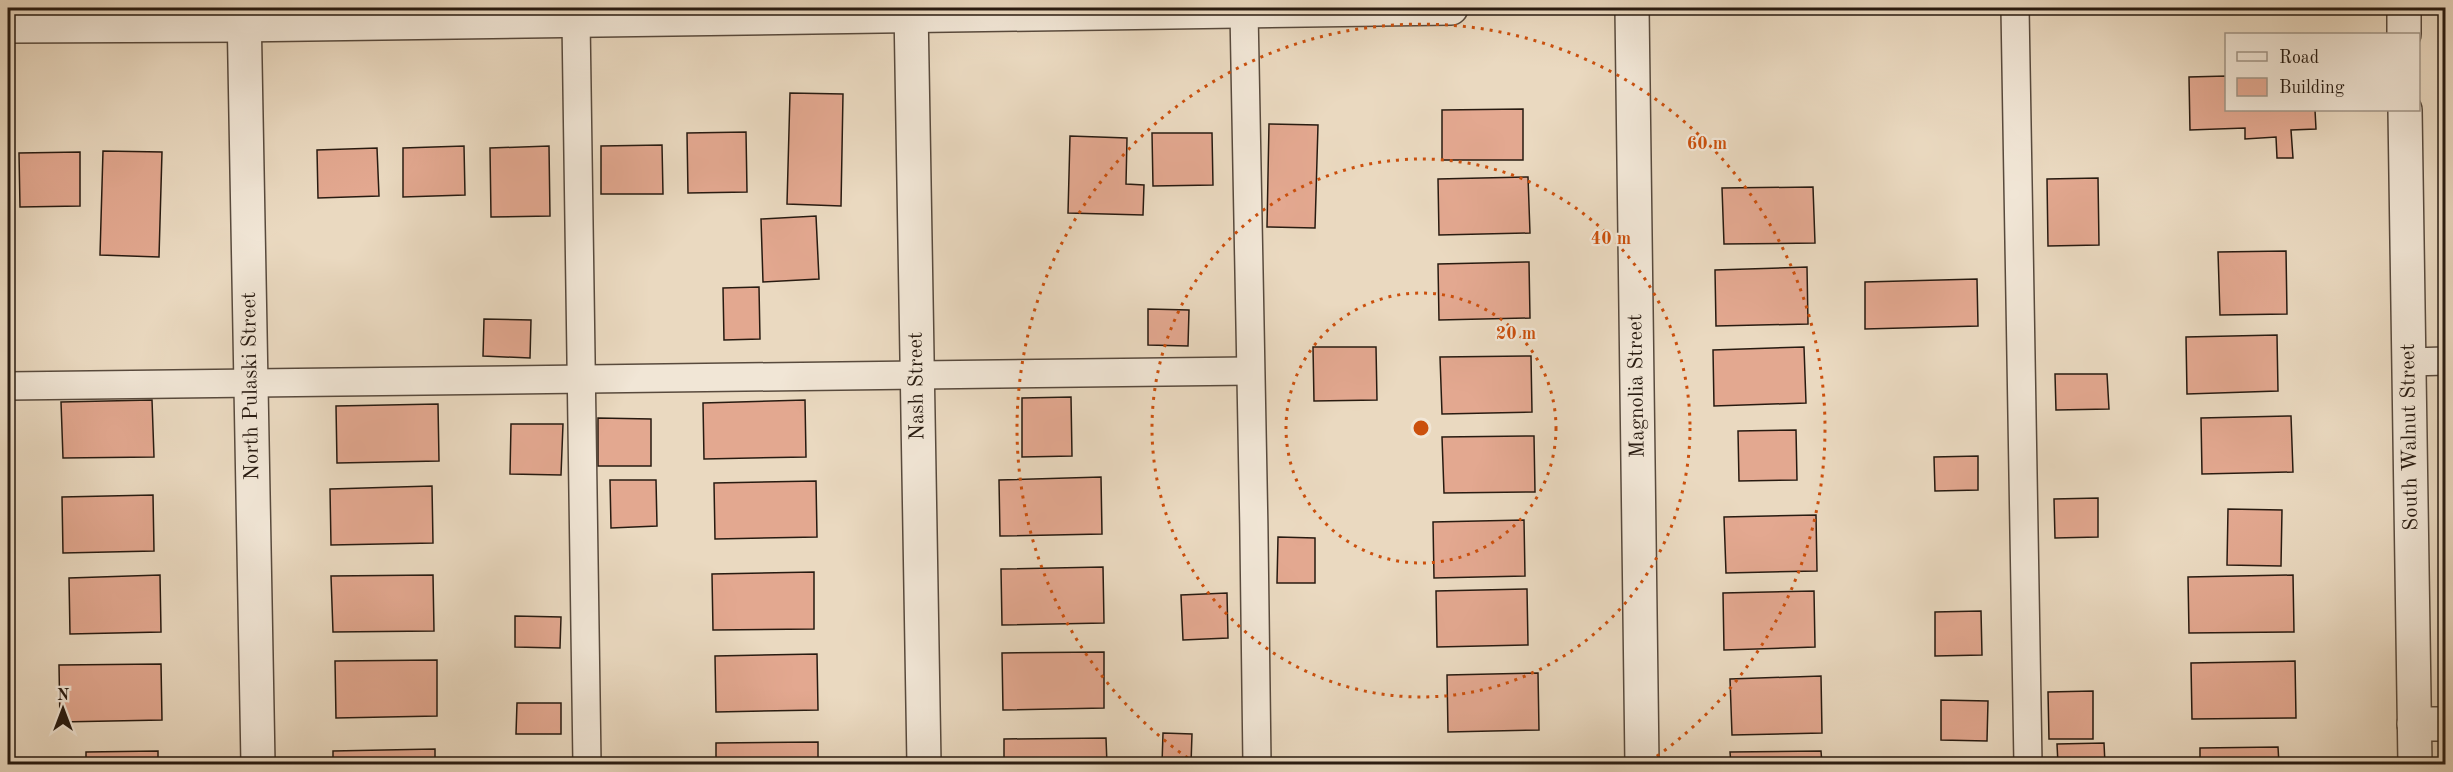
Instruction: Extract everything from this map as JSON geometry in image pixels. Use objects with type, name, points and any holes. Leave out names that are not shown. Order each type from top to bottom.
[{"type":"street","points":[[8,26],[244,16],[576,20],[911,11],[1244,12],[1450,8]]},
{"type":"street","name":"Magnolia Street","points":[[1632,8],[1642,765]]},
{"type":"street","points":[[2404,8],[2404,33]]},
{"type":"street","name":"Nash Street","points":[[911,11],[924,765]]},
{"type":"street","name":"North Pulaski Street","points":[[244,16],[258,765]]},
{"type":"street","name":"South Walnut Street","points":[[2405,111],[2409,362],[2430,724],[2415,765]]},
{"type":"lane","points":[[2015,8],[2028,765]]},
{"type":"lane","points":[[1244,12],[1250,370],[1255,474],[1257,765]]},
{"type":"lane","points":[[576,20],[587,765]]},
{"type":"lane","points":[[2409,362],[2445,361]]},
{"type":"lane","points":[[8,386],[1250,370]]},
{"type":"building","points":[[2225,76],[2225,111],[2315,111],[2316,129],[2291,130],[2293,158],[2277,158],[2276,137],[2245,139],[2245,128],[2190,130],[2189,77]]},
{"type":"building","points":[[790,93],[843,94],[841,206],[787,204]]},
{"type":"building","points":[[1523,109],[1523,160],[1442,160],[1442,110]]},
{"type":"building","points":[[1269,124],[1318,125],[1315,228],[1267,227]]},
{"type":"building","points":[[746,132],[747,192],[688,193],[687,133]]},
{"type":"building","points":[[1152,133],[1212,133],[1213,185],[1153,186]]},
{"type":"building","points":[[1070,136],[1127,138],[1126,184],[1144,185],[1143,215],[1068,213]]},
{"type":"building","points":[[662,145],[663,194],[601,194],[601,146]]},
{"type":"building","points":[[464,146],[465,195],[403,197],[403,148]]},
{"type":"building","points":[[549,146],[550,216],[491,217],[490,148]]},
{"type":"building","points":[[377,148],[379,196],[318,198],[317,150]]},
{"type":"building","points":[[103,151],[162,152],[159,257],[100,255]]},
{"type":"building","points":[[80,152],[80,206],[20,207],[19,153]]},
{"type":"building","points":[[1528,177],[1530,233],[1439,235],[1438,179]]},
{"type":"building","points":[[2098,178],[2099,245],[2048,246],[2047,179]]},
{"type":"building","points":[[1813,187],[1815,243],[1724,244],[1722,188]]},
{"type":"building","points":[[816,216],[819,279],[763,282],[761,219]]},
{"type":"building","points":[[2286,251],[2287,314],[2220,315],[2218,252]]},
{"type":"building","points":[[1529,262],[1530,318],[1439,320],[1438,264]]},
{"type":"building","points":[[1807,267],[1808,324],[1716,326],[1715,270]]},
{"type":"building","points":[[1977,279],[1978,326],[1865,329],[1865,282]]},
{"type":"building","points":[[759,287],[760,339],[724,340],[723,288]]},
{"type":"building","points":[[1148,309],[1189,310],[1188,346],[1148,345]]},
{"type":"building","points":[[484,319],[531,320],[530,358],[483,356]]},
{"type":"building","points":[[2277,335],[2278,391],[2187,394],[2186,337]]},
{"type":"building","points":[[1313,347],[1376,347],[1377,400],[1314,401]]},
{"type":"building","points":[[1804,347],[1806,403],[1714,406],[1713,350]]},
{"type":"building","points":[[1531,356],[1532,412],[1442,414],[1440,357]]},
{"type":"building","points":[[2055,374],[2107,374],[2109,409],[2056,410]]},
{"type":"building","points":[[1071,397],[1072,456],[1022,457],[1022,398]]},
{"type":"building","points":[[152,400],[154,457],[63,458],[61,402]]},
{"type":"building","points":[[805,400],[806,457],[704,459],[703,403]]},
{"type":"building","points":[[438,404],[439,461],[337,463],[336,406]]},
{"type":"building","points":[[2291,416],[2293,472],[2202,474],[2201,418]]},
{"type":"building","points":[[598,418],[651,419],[651,466],[598,466]]},
{"type":"building","points":[[511,424],[563,424],[561,475],[510,474]]},
{"type":"building","points":[[1796,430],[1797,480],[1739,481],[1738,431]]},
{"type":"building","points":[[1534,436],[1535,492],[1444,493],[1442,437]]},
{"type":"building","points":[[1978,456],[1978,490],[1935,491],[1934,457]]},
{"type":"building","points":[[1101,477],[1102,534],[1000,536],[999,480]]},
{"type":"building","points":[[610,480],[656,480],[657,526],[611,528]]},
{"type":"building","points":[[816,481],[817,537],[715,539],[714,483]]},
{"type":"building","points":[[432,486],[433,543],[331,545],[330,489]]},
{"type":"building","points":[[153,495],[154,551],[63,553],[62,497]]},
{"type":"building","points":[[2098,498],[2098,537],[2055,538],[2054,499]]},
{"type":"building","points":[[2228,509],[2282,510],[2281,566],[2227,565]]},
{"type":"building","points":[[1816,515],[1817,571],[1726,573],[1724,517]]},
{"type":"building","points":[[1524,520],[1525,576],[1434,578],[1433,522]]},
{"type":"building","points":[[1278,537],[1315,538],[1315,583],[1277,583]]},
{"type":"building","points":[[1103,567],[1104,623],[1002,625],[1001,569]]},
{"type":"building","points":[[814,572],[814,629],[713,630],[712,574]]},
{"type":"building","points":[[160,575],[161,632],[70,634],[69,578]]},
{"type":"building","points":[[433,575],[434,631],[333,632],[331,576]]},
{"type":"building","points":[[2293,575],[2294,632],[2189,633],[2188,577]]},
{"type":"building","points":[[1527,589],[1528,645],[1437,647],[1436,591]]},
{"type":"building","points":[[1814,591],[1815,647],[1724,650],[1723,593]]},
{"type":"building","points":[[1227,593],[1228,638],[1183,640],[1181,595]]},
{"type":"building","points":[[1981,611],[1982,655],[1935,656],[1935,612]]},
{"type":"building","points":[[515,616],[561,617],[560,648],[515,647]]},
{"type":"building","points":[[1104,652],[1104,708],[1003,710],[1002,653]]},
{"type":"building","points":[[817,654],[818,710],[716,712],[715,656]]},
{"type":"building","points":[[437,660],[437,716],[336,718],[335,661]]},
{"type":"building","points":[[2295,661],[2296,718],[2192,719],[2191,663]]},
{"type":"building","points":[[161,664],[162,720],[60,722],[59,665]]},
{"type":"building","points":[[1538,673],[1539,730],[1448,732],[1447,675]]},
{"type":"building","points":[[1821,676],[1822,733],[1732,735],[1730,679]]},
{"type":"building","points":[[2093,691],[2093,739],[2049,739],[2048,692]]},
{"type":"building","points":[[1941,700],[1988,701],[1987,741],[1941,740]]},
{"type":"building","points":[[517,703],[561,703],[561,734],[516,734]]},
{"type":"building","points":[[1163,733],[1192,734],[1191,764],[1162,764]]},
{"type":"building","points":[[1106,738],[1107,764],[1004,764],[1004,739]]},
{"type":"building","points":[[818,742],[818,764],[716,764],[716,743]]},
{"type":"building","points":[[2104,743],[2105,764],[2058,764],[2057,744]]},
{"type":"building","points":[[2278,747],[2279,764],[2200,764],[2200,748]]},
{"type":"building","points":[[435,749],[435,764],[333,764],[333,751]]},
{"type":"building","points":[[158,751],[158,764],[86,764],[86,752]]},
{"type":"building","points":[[1821,751],[1822,764],[1731,764],[1730,752]]},
{"type":"building","points":[[1450,759],[1515,759],[1515,764],[1450,764]]}]
